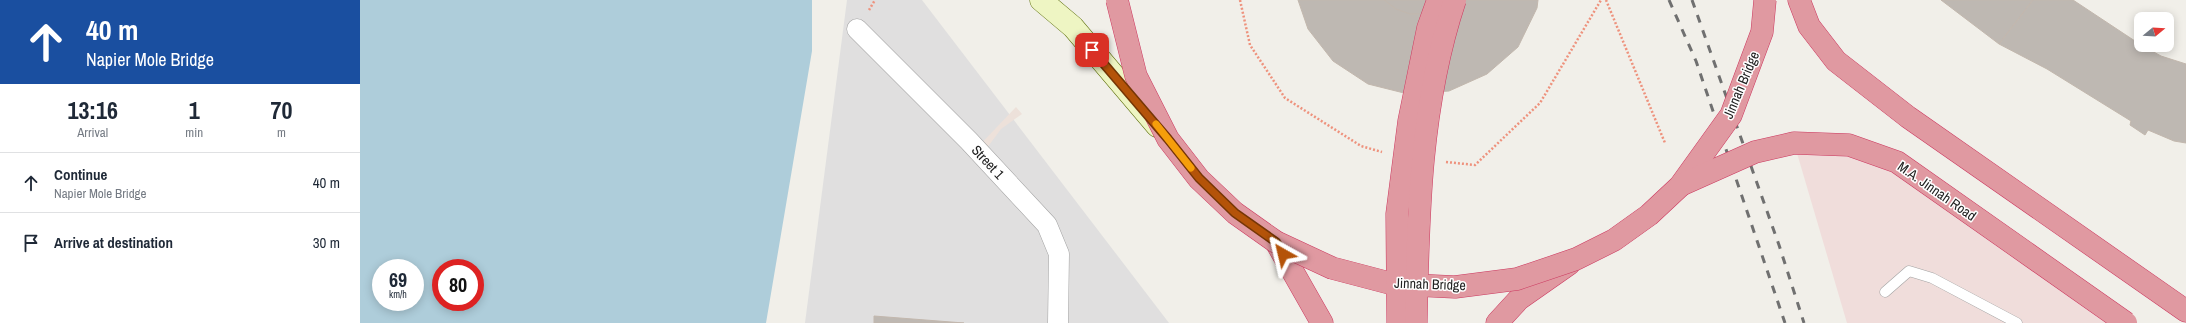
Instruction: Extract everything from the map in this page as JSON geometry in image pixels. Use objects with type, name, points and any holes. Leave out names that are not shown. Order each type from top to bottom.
[{"type":"highway","name":"Jinnah Bridge","points":[[1117,0],[1136,76],[1168,139],[1204,184],[1235,213],[1276,242],[1332,268],[1393,284],[1455,287],[1517,279],[1576,259],[1614,240],[1649,215],[1680,186],[1731,115],[1762,32],[1765,0]]},
{"type":"highway","points":[[1398,323],[1398,214],[1409,121],[1428,28],[1438,0]]},
{"type":"highway","points":[[1416,323],[1418,219],[1426,122],[1444,33],[1455,0]]},
{"type":"highway","points":[[1799,0],[1809,26],[1836,61],[1908,117],[2186,311]]},
{"type":"highway","name":"M.A. Jinnah Road","points":[[1680,186],[1755,152],[1794,143],[1849,145],[1897,162],[2126,323]]},
{"type":"highway","points":[[1276,242],[1322,323]]},
{"type":"highway","points":[[1497,323],[1519,299],[1576,259]]},
{"type":"main road","points":[[1041,0],[1073,27],[1168,139]]},
{"type":"street","name":"Street 1","points":[[857,29],[969,141],[1047,225],[1060,254],[1058,323]]},
{"type":"lane","points":[[1885,292],[1909,271],[1932,278],[2017,323]]},
{"type":"path","points":[[1606,0],[1664,143]]},
{"type":"shaded area","points":[[847,0],[922,0],[1169,323],[805,323]]},
{"type":"shaded area","points":[[1016,107],[1022,114],[1001,129],[981,156],[975,150]]},
{"type":"shaded area","points":[[1794,143],[1897,162],[2119,323],[1847,323]]},
{"type":"water","points":[[360,0],[812,0],[812,51],[766,323],[360,323]]},
{"type":"building","points":[[1298,0],[1538,0],[1537,8],[1518,47],[1487,74],[1449,91],[1408,94],[1368,84],[1333,61],[1308,29]]},
{"type":"building","points":[[1384,0],[1451,0],[1425,14],[1410,14],[1396,9]]},
{"type":"building","points":[[1941,0],[2033,0],[1999,44]]},
{"type":"building","points":[[2033,0],[2073,0],[2134,40],[2134,52],[2154,52],[2161,56],[2186,64],[2186,143],[2174,141],[2148,130],[2145,135],[2130,125],[2131,121],[2047,69],[1999,44]]},
{"type":"building","points":[[874,316],[964,323],[874,323]]},
{"type":"railway","points":[[1669,0],[1696,61],[1785,323]]},
{"type":"railway","points":[[1692,0],[1779,245],[1804,323]]},
{"type":"slow traffic","points":[[1156,124],[1191,168]]},
{"type":"route","points":[[1092,50],[1168,139],[1199,178],[1235,213],[1276,242],[1283,254]]}]
